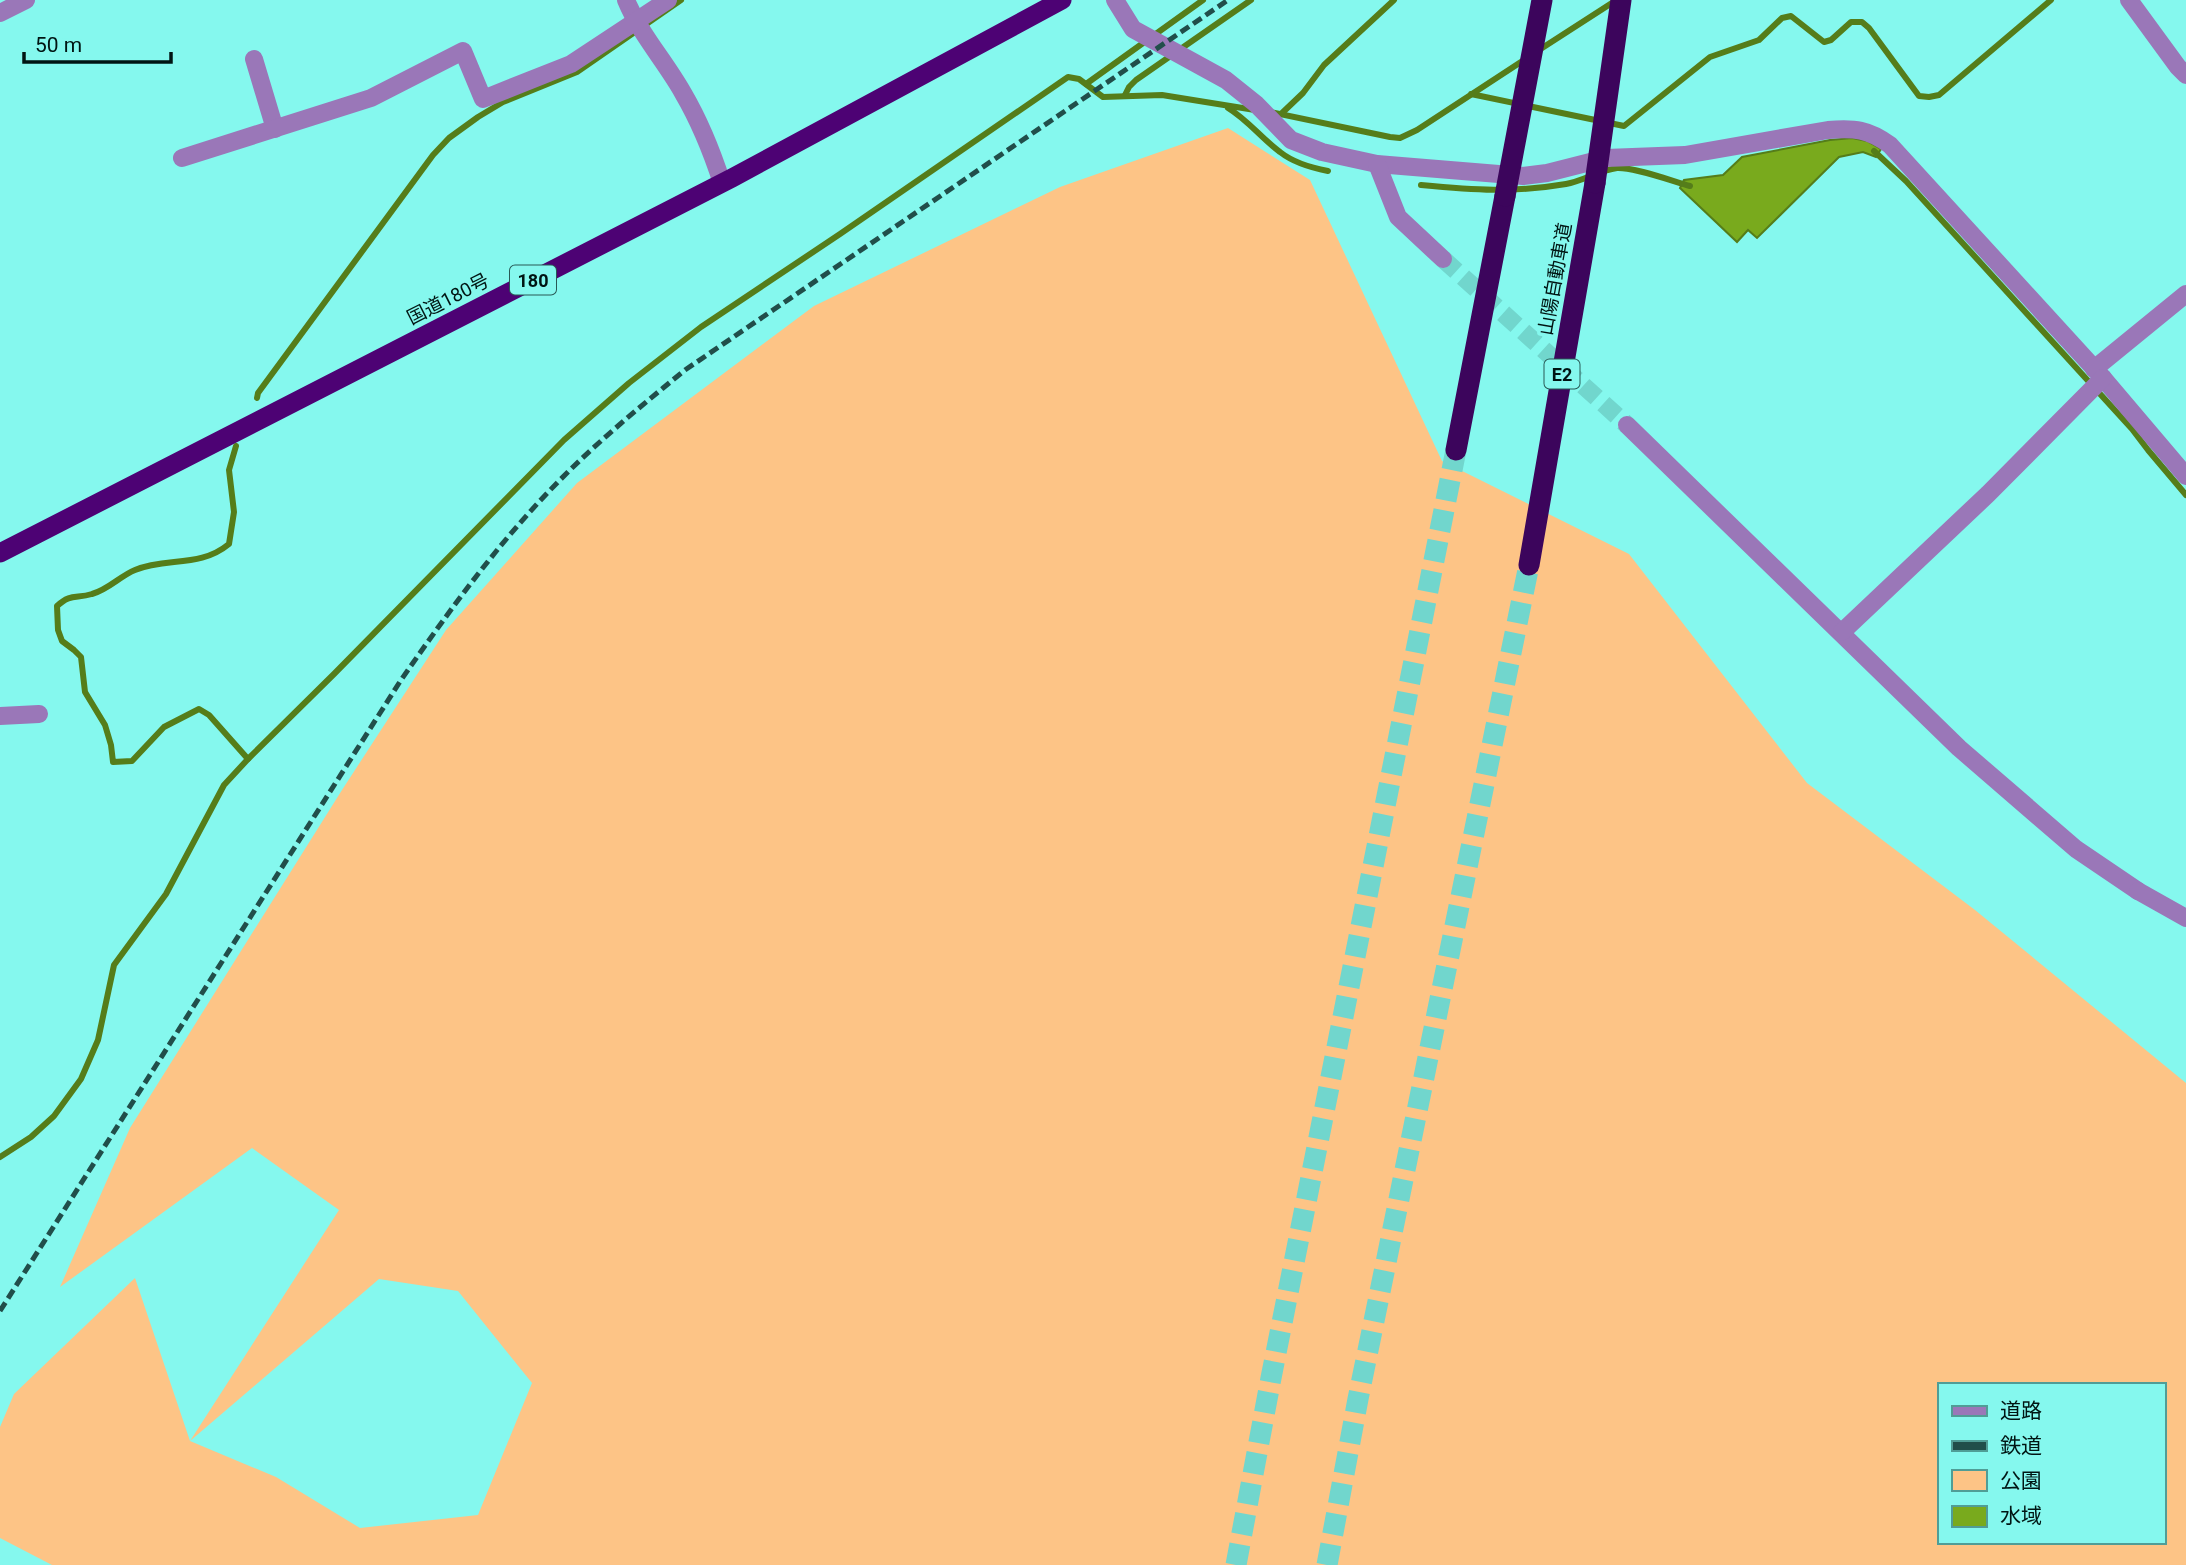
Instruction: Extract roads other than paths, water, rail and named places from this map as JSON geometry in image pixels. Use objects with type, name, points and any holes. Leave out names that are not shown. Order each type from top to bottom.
[{"type":"highway","name":"国道180号","points":[[0,553],[722,183],[1062,0]]},
{"type":"highway","points":[[1456,450],[1542,0]]},
{"type":"highway","name":"山陽自動車道","points":[[1529,565],[1595,183],[1621,0]]},
{"type":"street","points":[[0,13],[26,0]]},
{"type":"street","points":[[626,0],[639,27],[664,63],[699,123],[722,183]]},
{"type":"street","points":[[182,158],[371,98],[463,51],[483,99],[570,64],[639,27],[668,0]]},
{"type":"street","points":[[1115,0],[1133,29],[1226,80],[1256,104],[1291,140],[1307,148],[1377,164],[1523,176],[1606,159],[1685,155],[1828,130],[1846,128],[1877,135],[1890,145],[2095,381],[2186,476]]},
{"type":"street","points":[[2129,0],[2186,75]]},
{"type":"street","points":[[254,58],[275,129]]},
{"type":"street","points":[[1377,164],[1398,217],[1443,259]]},
{"type":"street","points":[[1842,632],[1988,494],[2095,381],[2186,294]]},
{"type":"street","points":[[1628,425],[1959,748],[2076,849],[2138,891],[2186,918]]},
{"type":"street","points":[[0,716],[39,713]]},
{"type":"water","points":[[1852,138],[1867,141],[1881,149],[1876,157],[1863,152],[1839,157],[1757,238],[1748,230],[1737,242],[1680,188],[1684,180],[1723,175],[1742,157]]},
{"type":"waterway","points":[[257,398],[258,393],[433,155],[449,138],[503,102],[577,72],[681,0]]},
{"type":"waterway","points":[[1086,84],[1203,0]]},
{"type":"waterway","points":[[1125,95],[1136,80],[1251,0]]},
{"type":"waterway","points":[[1281,114],[1303,93],[1324,65],[1394,0]]},
{"type":"waterway","points":[[1471,94],[1624,126],[1710,57],[1759,40],[1782,18],[1791,16],[1824,42],[1831,40],[1851,22],[1862,22],[1919,96],[1929,97],[1939,95],[2051,0]]},
{"type":"waterway","points":[[1539,50],[1615,1]]},
{"type":"waterway","points":[[1270,112],[1400,138],[1417,130],[1527,58]]},
{"type":"waterway","points":[[0,1157],[31,1137],[54,1116],[81,1079],[98,1040],[114,965],[166,894],[224,785],[564,440],[629,383],[701,327],[1068,77],[1079,79],[1103,97],[1162,95],[1255,110]]},
{"type":"waterway","points":[[1228,108],[1285,156],[1328,171]]},
{"type":"waterway","points":[[1874,151],[1906,181],[2132,429],[2186,495]]},
{"type":"waterway","points":[[1421,185],[1529,189],[1572,183],[1604,171],[1624,168],[1690,186]]},
{"type":"waterway","points":[[236,446],[229,470],[234,512],[229,544],[207,556],[135,570],[98,592],[70,598],[57,606],[58,630],[62,641],[81,657],[85,692],[105,725],[113,762],[132,761],[164,727],[199,709],[209,715],[248,759]]},
{"type":"tunnel","points":[[1443,259],[1627,425]]},
{"type":"tunnel","points":[[1236,1565],[1456,450]]},
{"type":"tunnel","points":[[1327,1565],[1358,1399],[1529,565]]},
{"type":"railway","points":[[0,1311],[401,680],[475,578],[535,506],[603,439],[685,370],[1228,0]]}]
